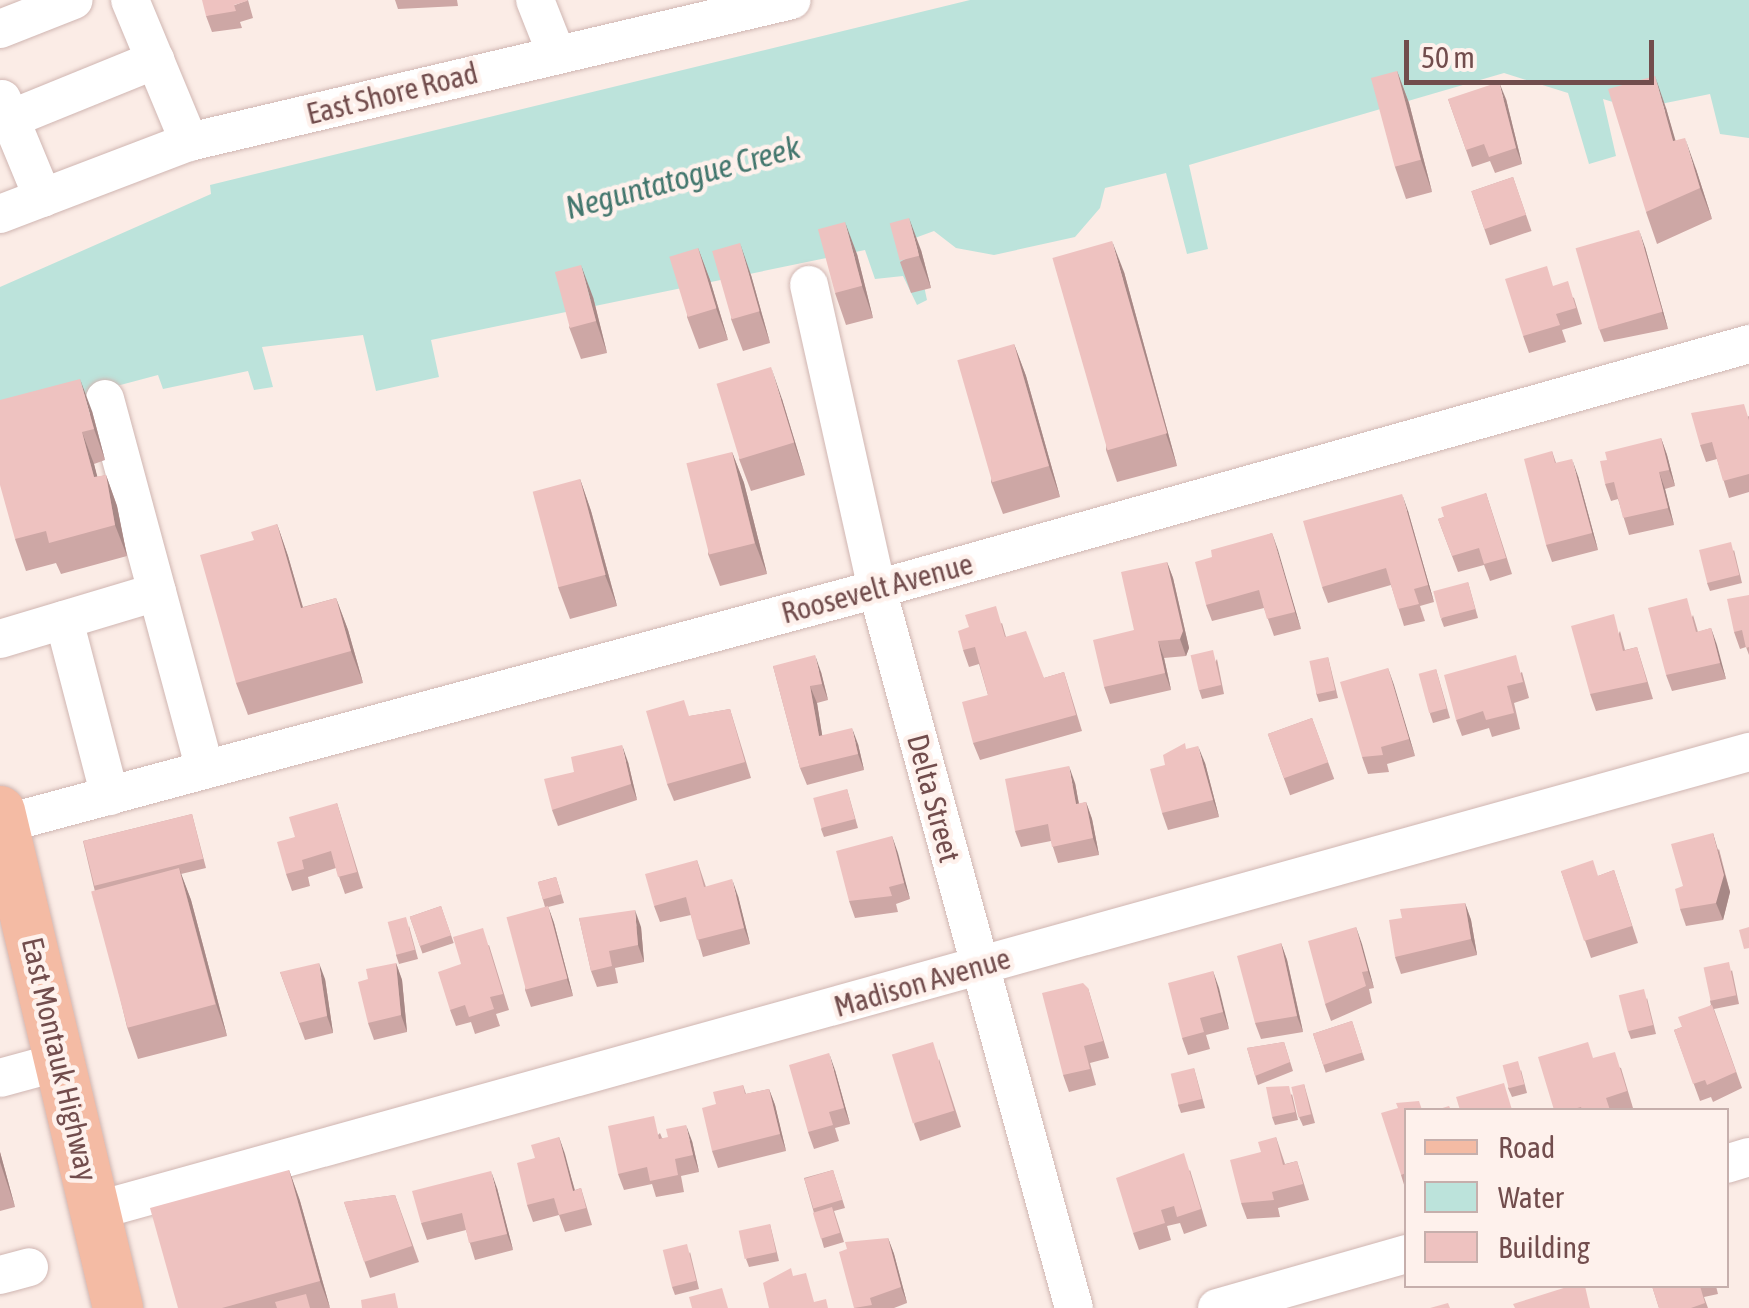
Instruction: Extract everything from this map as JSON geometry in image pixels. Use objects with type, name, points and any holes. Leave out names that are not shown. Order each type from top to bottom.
[{"type":"main road","name":"East Montauk Highway","points":[[1,820],[62,1061],[118,1308]]},
{"type":"street","points":[[0,29],[74,0]]},
{"type":"street","points":[[130,0],[189,142]]},
{"type":"street","points":[[535,0],[556,53]]},
{"type":"street","name":"East Shore Road","points":[[0,214],[189,142],[792,0]]},
{"type":"street","points":[[43,198],[5,107],[154,60]]},
{"type":"street","name":"Delta Street","points":[[809,285],[876,590],[1074,1308]]},
{"type":"street","name":"Roosevelt Avenue","points":[[1,820],[110,796],[876,590],[1749,344]]},
{"type":"street","points":[[104,399],[206,770]]},
{"type":"street","points":[[0,639],[157,592]]},
{"type":"street","points":[[64,620],[110,796]]},
{"type":"street","name":"Madison Avenue","points":[[95,1212],[1749,752]]},
{"type":"street","points":[[0,1078],[62,1061]]},
{"type":"street","points":[[1218,1308],[1404,1255]]},
{"type":"water","name":"Neguntatogue Creek","points":[[970,0],[1749,0],[1749,138],[1720,134],[1710,94],[1636,109],[1603,99],[1616,156],[1589,164],[1568,93],[1504,73],[1189,165],[1208,249],[1187,254],[1166,173],[1105,188],[1100,208],[1075,237],[994,255],[956,248],[934,231],[904,242],[920,267],[927,300],[917,305],[903,276],[875,279],[865,250],[431,340],[439,377],[376,391],[363,335],[262,347],[273,387],[254,390],[248,371],[163,389],[158,375],[0,417],[0,287],[211,194],[210,185]]},
{"type":"building","points":[[202,0],[247,1],[234,5],[236,11],[206,16]]},
{"type":"building","points":[[1397,71],[1421,160],[1395,167],[1371,78]]},
{"type":"building","points":[[1655,76],[1673,141],[1685,138],[1700,188],[1646,212],[1608,89]]},
{"type":"building","points":[[1499,82],[1516,148],[1489,157],[1484,144],[1466,150],[1448,99]]},
{"type":"building","points":[[1513,177],[1526,215],[1484,229],[1471,191]]},
{"type":"building","points":[[909,218],[919,256],[900,261],[890,223]]},
{"type":"building","points":[[845,222],[862,286],[835,293],[818,229]]},
{"type":"building","points":[[1639,230],[1662,312],[1599,330],[1576,248]]},
{"type":"building","points":[[1112,241],[1167,433],[1108,450],[1052,258]]},
{"type":"building","points":[[740,243],[760,311],[732,319],[712,251]]},
{"type":"building","points":[[698,248],[716,308],[688,317],[669,257]]},
{"type":"building","points":[[581,265],[596,321],[570,328],[555,272]]},
{"type":"building","points":[[1547,266],[1553,286],[1568,281],[1576,308],[1556,314],[1560,325],[1523,336],[1505,279]]},
{"type":"building","points":[[1014,344],[1049,466],[992,482],[957,360]]},
{"type":"building","points":[[771,367],[794,443],[740,459],[716,384]]},
{"type":"building","points":[[80,379],[94,429],[82,432],[94,477],[106,475],[115,525],[49,543],[46,531],[15,539],[0,485],[0,400]]},
{"type":"building","points":[[1744,404],[1749,420],[1749,474],[1723,481],[1712,442],[1700,445],[1691,413]]},
{"type":"building","points":[[1661,438],[1669,470],[1659,472],[1668,508],[1623,518],[1614,482],[1605,484],[1600,461],[1607,460],[1605,452]]},
{"type":"building","points":[[1552,451],[1555,463],[1572,459],[1592,533],[1546,545],[1524,459]]},
{"type":"building","points":[[732,452],[755,543],[709,555],[686,463]]},
{"type":"building","points":[[580,479],[606,575],[558,587],[533,492]]},
{"type":"building","points":[[1486,493],[1506,558],[1484,564],[1479,548],[1452,556],[1438,519],[1444,517],[1441,507]]},
{"type":"building","points":[[1402,494],[1428,585],[1414,589],[1419,604],[1398,609],[1386,568],[1322,587],[1303,521]]},
{"type":"building","points":[[277,524],[301,608],[336,598],[351,651],[236,683],[200,555],[254,540],[251,532]]},
{"type":"building","points":[[1272,533],[1295,612],[1267,619],[1259,590],[1206,605],[1195,562],[1212,557],[1211,550]]},
{"type":"building","points":[[1731,542],[1739,575],[1707,583],[1699,550]]},
{"type":"building","points":[[1167,562],[1183,631],[1180,639],[1158,641],[1165,673],[1104,687],[1093,640],[1134,630],[1121,572]]},
{"type":"building","points":[[1468,582],[1475,609],[1440,618],[1433,591]]},
{"type":"building","points":[[1749,595],[1746,648],[1742,630],[1734,632],[1727,599]]},
{"type":"building","points":[[1687,598],[1696,632],[1711,628],[1720,663],[1666,675],[1648,608]]},
{"type":"building","points":[[996,606],[1005,637],[1026,631],[1044,678],[1064,672],[1076,715],[973,743],[962,702],[988,695],[975,647],[963,650],[958,631],[969,627],[965,615]]},
{"type":"building","points":[[1614,614],[1623,651],[1637,647],[1647,682],[1590,694],[1571,626]]},
{"type":"building","points":[[1213,650],[1221,685],[1199,690],[1191,655]]},
{"type":"building","points":[[815,655],[822,684],[810,686],[819,736],[852,728],[858,754],[800,768],[773,666]]},
{"type":"building","points":[[1516,655],[1523,682],[1507,686],[1514,713],[1486,720],[1483,711],[1456,720],[1444,675]]},
{"type":"building","points":[[1328,657],[1335,690],[1316,694],[1309,661]]},
{"type":"building","points":[[1388,668],[1409,739],[1381,747],[1383,755],[1362,757],[1340,682]]},
{"type":"building","points":[[1436,669],[1447,709],[1429,713],[1419,674]]},
{"type":"building","points":[[684,700],[689,716],[730,709],[745,762],[667,784],[646,711]]},
{"type":"building","points":[[1312,718],[1328,762],[1284,778],[1268,734]]},
{"type":"building","points":[[1185,743],[1186,749],[1198,746],[1213,800],[1162,813],[1150,769],[1165,765],[1163,755]]},
{"type":"building","points":[[622,745],[631,784],[552,810],[544,779],[574,772],[571,757]]},
{"type":"building","points":[[1069,766],[1076,804],[1086,802],[1093,838],[1052,847],[1048,824],[1015,831],[1005,779]]},
{"type":"building","points":[[847,789],[855,819],[821,828],[813,798]]},
{"type":"building","points":[[337,803],[357,872],[338,877],[331,851],[302,860],[304,869],[286,874],[277,842],[295,837],[289,817]]},
{"type":"building","points":[[192,814],[203,859],[94,886],[83,841]]},
{"type":"building","points":[[1713,833],[1724,875],[1716,903],[1680,909],[1675,889],[1683,886],[1671,844]]},
{"type":"building","points":[[892,836],[904,883],[889,887],[892,896],[849,901],[836,851]]},
{"type":"building","points":[[697,860],[704,887],[732,879],[744,928],[697,940],[686,897],[654,906],[645,874]]},
{"type":"building","points":[[1593,860],[1598,876],[1614,870],[1632,926],[1584,941],[1561,871]]},
{"type":"building","points":[[179,868],[215,1004],[128,1028],[91,892]]},
{"type":"building","points":[[556,877],[561,894],[543,900],[538,882]]},
{"type":"building","points":[[1465,903],[1471,939],[1395,957],[1389,920],[1402,918],[1400,909]]},
{"type":"building","points":[[441,906],[451,935],[420,946],[410,917]]},
{"type":"building","points":[[548,906],[567,978],[526,990],[506,917]]},
{"type":"building","points":[[635,910],[638,945],[609,951],[612,966],[591,971],[579,918]]},
{"type":"building","points":[[406,917],[415,950],[396,955],[388,922]]},
{"type":"building","points":[[1356,927],[1368,971],[1362,972],[1366,986],[1325,1004],[1308,941]]},
{"type":"building","points":[[1749,927],[1749,948],[1744,949],[1739,930]]},
{"type":"building","points":[[483,928],[503,994],[490,997],[494,1009],[469,1017],[465,1005],[450,1010],[438,972],[461,964],[453,937]]},
{"type":"building","points":[[1281,943],[1297,1016],[1255,1023],[1237,956]]},
{"type":"building","points":[[1729,962],[1736,995],[1711,1001],[1704,967]]},
{"type":"building","points":[[319,963],[327,1016],[299,1023],[280,972]]},
{"type":"building","points":[[396,963],[401,1015],[368,1023],[358,982],[368,979],[366,969]]},
{"type":"building","points":[[1213,971],[1223,1012],[1200,1018],[1204,1032],[1182,1038],[1168,983]]},
{"type":"building","points":[[1083,983],[1088,988],[1103,1041],[1084,1046],[1090,1069],[1063,1075],[1042,993]]},
{"type":"building","points":[[1644,989],[1653,1025],[1628,1031],[1619,995]]},
{"type":"building","points":[[1712,1005],[1736,1072],[1707,1085],[1705,1080],[1693,1084],[1674,1030],[1682,1027],[1678,1017]]},
{"type":"building","points":[[1352,1021],[1362,1052],[1323,1065],[1313,1034]]},
{"type":"building","points":[[933,1042],[954,1111],[913,1123],[892,1055]]},
{"type":"building","points":[[1284,1042],[1290,1062],[1255,1076],[1247,1048]]},
{"type":"building","points":[[1588,1042],[1593,1058],[1615,1052],[1627,1091],[1606,1098],[1609,1108],[1553,1108],[1538,1057]]},
{"type":"building","points":[[829,1053],[844,1108],[829,1112],[833,1125],[808,1132],[789,1065]]},
{"type":"building","points":[[1518,1061],[1524,1084],[1509,1088],[1503,1065]]},
{"type":"building","points":[[1194,1068],[1202,1099],[1178,1105],[1171,1074]]},
{"type":"building","points":[[1504,1083],[1511,1108],[1459,1108],[1456,1097]]},
{"type":"building","points":[[1304,1084],[1311,1114],[1298,1117],[1291,1087]]},
{"type":"building","points":[[743,1085],[745,1094],[769,1089],[780,1134],[712,1151],[702,1108],[716,1104],[713,1092]]},
{"type":"building","points":[[1289,1086],[1295,1112],[1272,1117],[1266,1087]]},
{"type":"building","points":[[1419,1101],[1421,1108],[1404,1108],[1401,1175],[1381,1113],[1398,1108],[1396,1103]]},
{"type":"building","points":[[654,1116],[659,1139],[668,1137],[666,1129],[686,1125],[693,1155],[675,1159],[678,1175],[650,1181],[647,1167],[618,1174],[608,1126]]},
{"type":"building","points":[[559,1137],[573,1191],[581,1188],[586,1208],[559,1215],[554,1198],[527,1205],[517,1163],[535,1158],[531,1145]]},
{"type":"building","points":[[1276,1137],[1283,1165],[1297,1161],[1303,1184],[1272,1192],[1274,1200],[1241,1203],[1230,1160],[1261,1152],[1258,1142]]},
{"type":"building","points":[[1184,1153],[1201,1209],[1177,1217],[1174,1206],[1161,1210],[1165,1223],[1133,1233],[1116,1178]]},
{"type":"building","points":[[289,1170],[320,1281],[222,1308],[178,1308],[150,1208]]},
{"type":"building","points":[[833,1170],[842,1200],[813,1208],[804,1179]]},
{"type":"building","points":[[491,1171],[507,1234],[469,1243],[462,1213],[421,1223],[412,1191]]},
{"type":"building","points":[[395,1195],[412,1246],[364,1262],[344,1202]]},
{"type":"building","points":[[832,1207],[840,1233],[821,1239],[813,1213]]},
{"type":"building","points":[[770,1224],[776,1252],[745,1259],[739,1231]]},
{"type":"building","points":[[888,1238],[901,1287],[870,1298],[872,1305],[854,1308],[839,1252],[847,1249],[845,1242]]},
{"type":"building","points":[[687,1244],[696,1281],[672,1287],[663,1250]]},
{"type":"building","points":[[791,1268],[793,1276],[806,1273],[814,1302],[826,1299],[828,1308],[769,1308],[763,1283]]},
{"type":"building","points":[[722,1288],[728,1308],[692,1308],[689,1297]]},
{"type":"building","points":[[1564,1288],[1585,1288],[1590,1308],[1515,1308],[1513,1304]]},
{"type":"building","points":[[1653,1288],[1701,1288],[1705,1303],[1691,1308],[1659,1308]]},
{"type":"building","points":[[395,1293],[398,1308],[362,1308],[361,1300]]},
{"type":"building","points":[[306,1294],[310,1308],[277,1308],[275,1302]]}]
